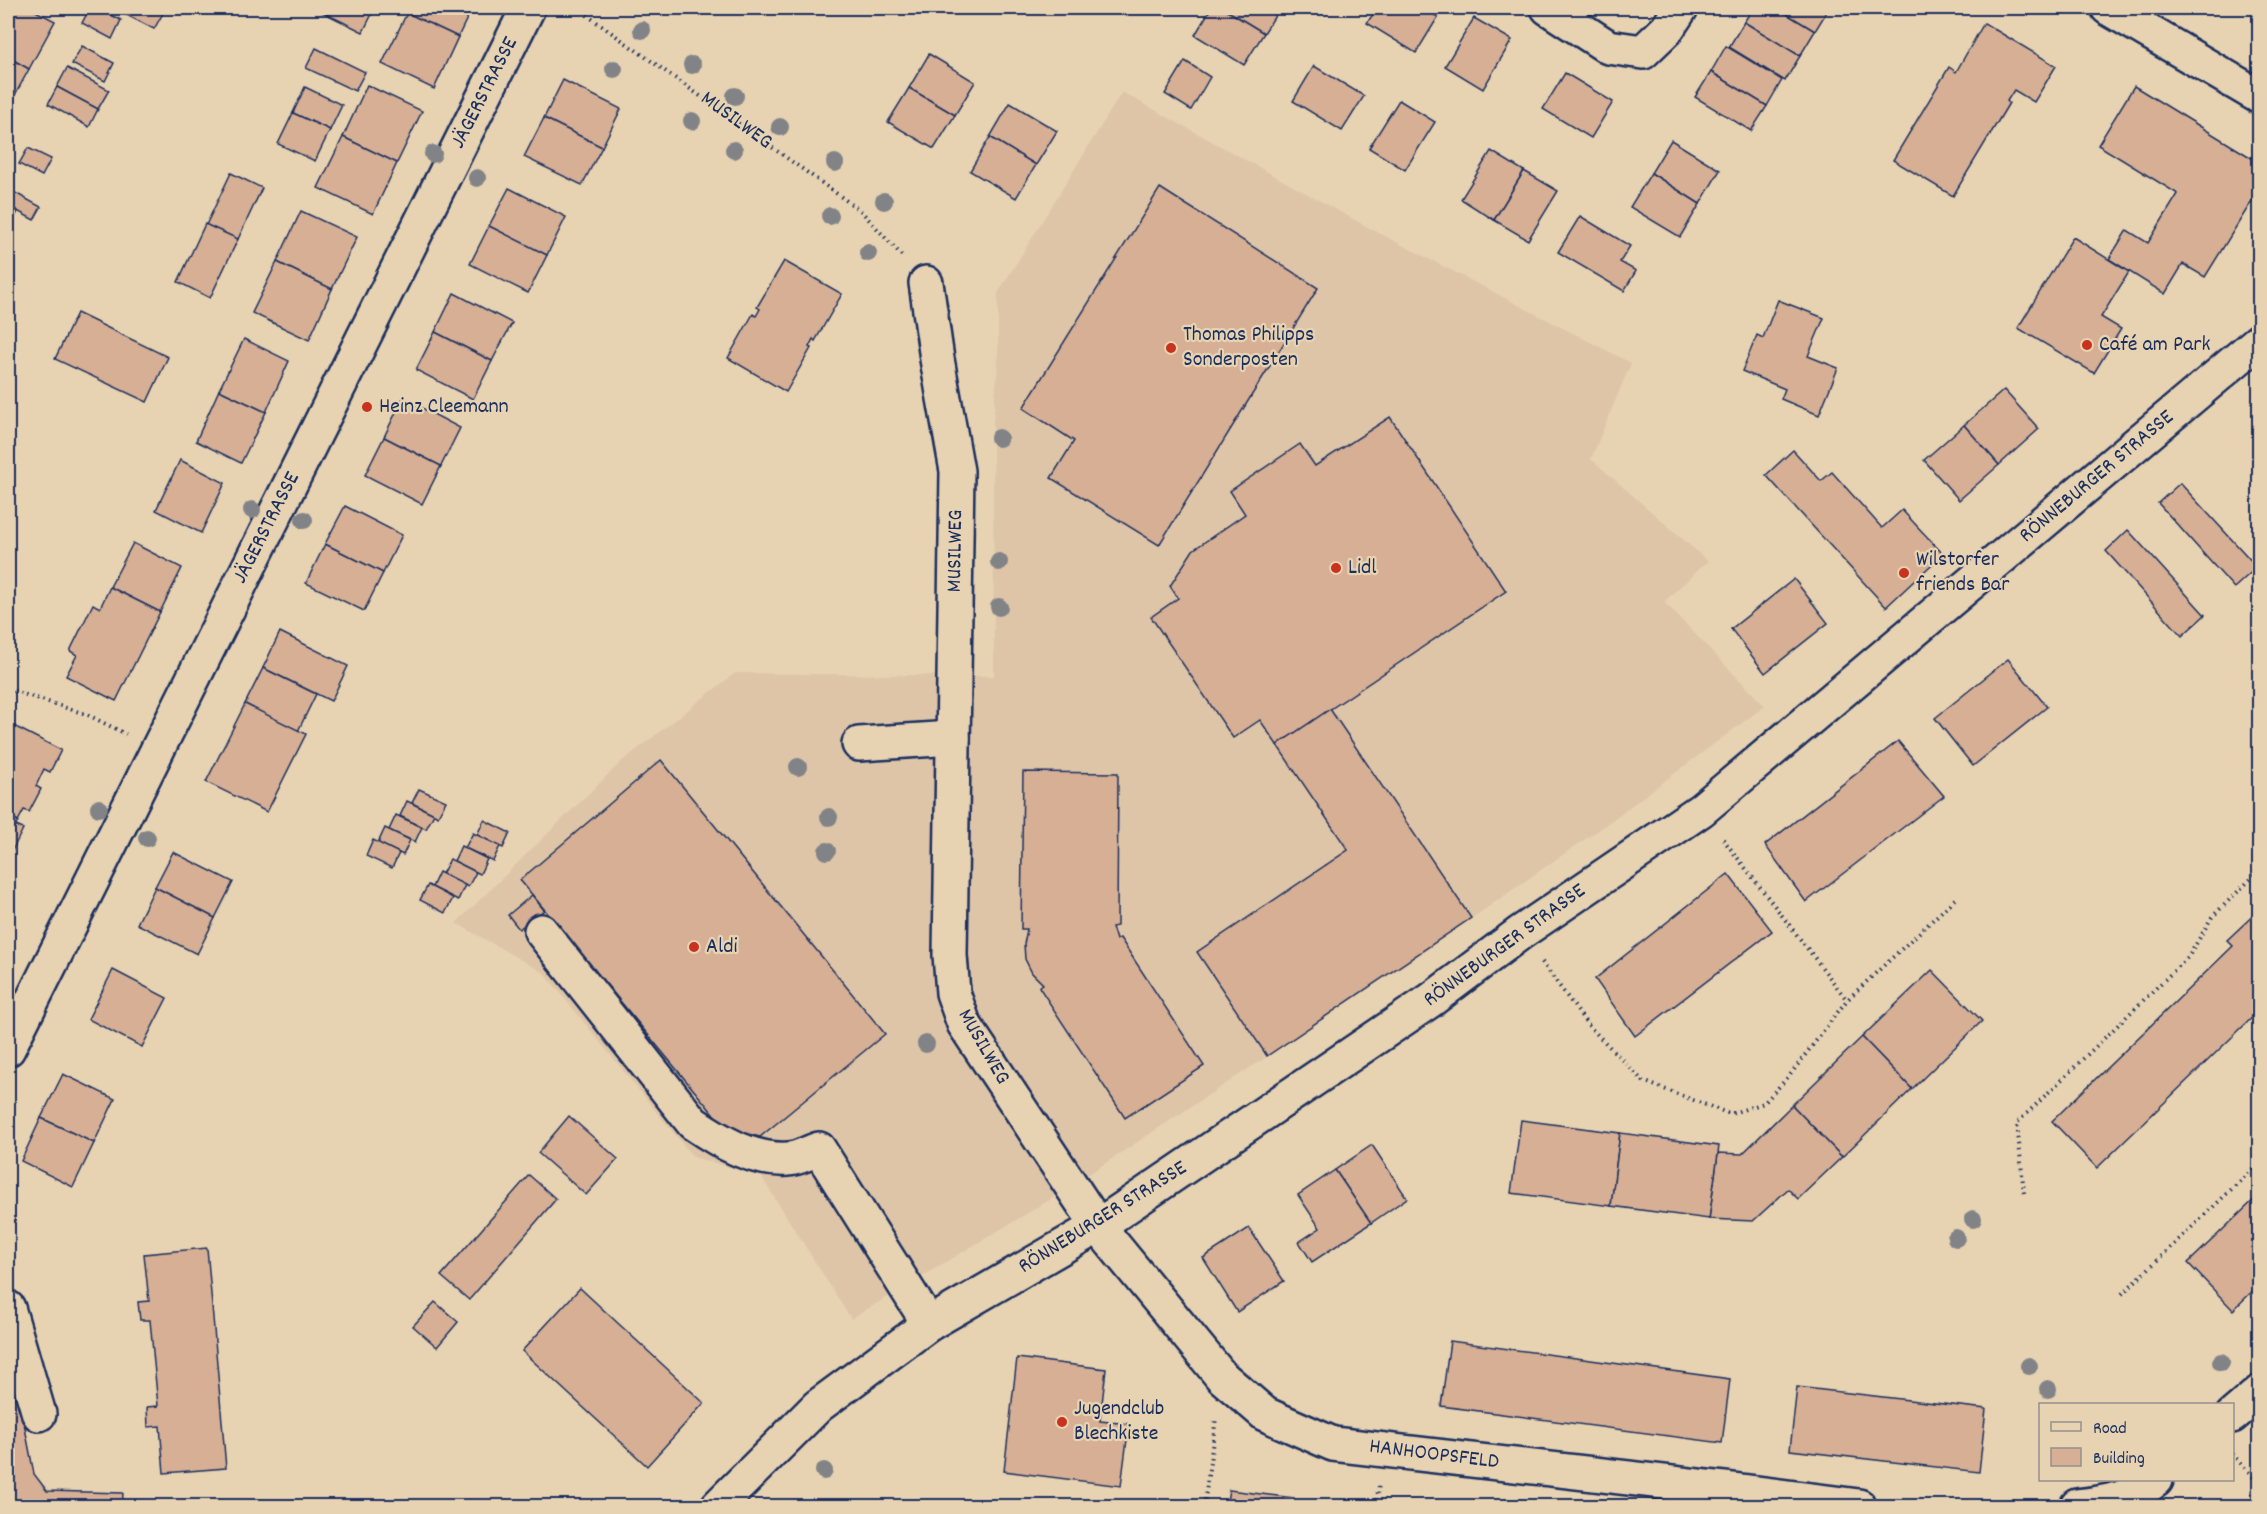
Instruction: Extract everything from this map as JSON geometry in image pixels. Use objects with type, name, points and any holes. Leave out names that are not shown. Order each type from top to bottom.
[{"type":"street","name":"JÄGERSTRASSE","points":[[8,1049],[528,8]]},
{"type":"street","points":[[1548,8],[1608,47],[1643,52],[1667,29],[1681,8]]},
{"type":"street","points":[[2108,8],[2259,97]]},
{"type":"street","name":"MUSILWEG","points":[[926,283],[957,471],[950,955],[953,993],[964,1024],[1098,1226]]},
{"type":"street","name":"RÖNNEBURGER STRASSE","points":[[718,1506],[818,1406],[929,1324],[1098,1226],[1431,1000],[1520,933],[1701,810],[2259,340]]},
{"type":"street","points":[[859,744],[953,738]]},
{"type":"street","points":[[541,931],[693,1123],[715,1138],[741,1151],[764,1157],[789,1160],[819,1149],[929,1324]]},
{"type":"street","name":"HANHOOPSFELD","points":[[1098,1226],[1222,1377],[1265,1414],[1333,1444],[1859,1506]]},
{"type":"street","points":[[8,1308],[39,1414]]},
{"type":"street","points":[[2234,1414],[2259,1392]]},
{"type":"street","points":[[2077,1506],[2100,1504],[2134,1494],[2153,1481]]},
{"type":"path","name":"MUSILWEG","points":[[577,8],[861,211],[926,283]]},
{"type":"path","points":[[8,689],[88,714],[156,750]]},
{"type":"path","points":[[1701,810],[1847,1000]]},
{"type":"path","points":[[2024,1193],[2017,1123],[2189,956],[2212,917],[2259,870]]},
{"type":"path","points":[[1520,933],[1587,1024],[1643,1081],[1730,1114],[1764,1103],[1790,1075],[1847,1000],[1955,899]]},
{"type":"path","points":[[2122,1294],[2259,1162]]},
{"type":"path","points":[[1204,1506],[1222,1377]]},
{"type":"path","points":[[2234,1456],[2259,1484]]},
{"type":"shaded area","points":[[1122,92],[1375,231],[1631,363],[1591,459],[1708,561],[1664,602],[1765,706],[1600,829],[1274,1052],[1048,1201],[851,1319],[761,1176],[693,1157],[544,973],[456,923],[621,762],[735,673],[994,676],[993,424],[998,360],[998,293]]},
{"type":"building","points":[[8,8],[30,8],[55,21],[29,69],[8,57]]},
{"type":"building","points":[[90,8],[97,8],[121,20],[112,39],[82,23]]},
{"type":"building","points":[[113,8],[166,8],[154,29]]},
{"type":"building","points":[[314,8],[375,8],[363,32]]},
{"type":"building","points":[[409,8],[472,8],[458,37],[407,13]]},
{"type":"building","points":[[1211,8],[1223,8],[1264,33],[1244,65],[1195,35]]},
{"type":"building","points":[[1223,8],[1280,8],[1264,33]]},
{"type":"building","points":[[1377,8],[1422,8],[1438,17],[1416,53],[1367,23]]},
{"type":"building","points":[[1753,8],[1777,8],[1815,31],[1800,56],[1744,22]]},
{"type":"building","points":[[1777,8],[1829,8],[1815,31]]},
{"type":"building","points":[[407,13],[458,37],[434,89],[382,64]]},
{"type":"building","points":[[1474,18],[1512,40],[1483,89],[1445,66]]},
{"type":"building","points":[[1744,22],[1800,56],[1785,81],[1729,47]]},
{"type":"building","points":[[1984,23],[2056,66],[2034,102],[2014,90],[2007,101],[2009,103],[1953,196],[1893,160],[1949,67],[1956,72]]},
{"type":"building","points":[[82,46],[114,63],[105,81],[72,64]]},
{"type":"building","points":[[1726,46],[1782,80],[1767,106],[1711,72]]},
{"type":"building","points":[[316,48],[365,72],[355,91],[306,68]]},
{"type":"building","points":[[929,54],[975,82],[955,115],[909,88]]},
{"type":"building","points":[[8,57],[29,69],[8,108]]},
{"type":"building","points":[[1185,61],[1210,77],[1191,110],[1165,94]]},
{"type":"building","points":[[1314,66],[1364,96],[1342,131],[1293,101]]},
{"type":"building","points":[[67,68],[109,90],[98,109],[57,87]]},
{"type":"building","points":[[1711,72],[1767,106],[1751,131],[1695,97]]},
{"type":"building","points":[[1565,73],[1613,102],[1591,138],[1543,109]]},
{"type":"building","points":[[563,80],[621,109],[602,147],[544,118]]},
{"type":"building","points":[[367,85],[422,111],[397,163],[343,137]]},
{"type":"building","points":[[2134,86],[2260,163],[2260,188],[2205,277],[2183,264],[2165,294],[2109,259],[2127,230],[2148,243],[2178,194],[2098,145]]},
{"type":"building","points":[[57,87],[98,109],[89,127],[48,104]]},
{"type":"building","points":[[305,87],[342,105],[330,130],[293,113]]},
{"type":"building","points":[[909,88],[955,115],[934,149],[888,122]]},
{"type":"building","points":[[1399,100],[1435,122],[1405,170],[1369,148]]},
{"type":"building","points":[[1010,103],[1057,131],[1036,165],[990,137]]},
{"type":"building","points":[[293,113],[330,130],[315,161],[278,144]]},
{"type":"building","points":[[544,118],[602,147],[582,185],[524,157]]},
{"type":"building","points":[[343,137],[397,163],[373,214],[318,188]]},
{"type":"building","points":[[990,137],[1036,165],[1016,198],[970,171]]},
{"type":"building","points":[[1671,140],[1720,170],[1700,204],[1651,173]]},
{"type":"building","points":[[28,148],[51,159],[42,176],[19,164]]},
{"type":"building","points":[[1491,151],[1524,171],[1494,220],[1461,199]]},
{"type":"building","points":[[1524,171],[1558,191],[1528,240],[1494,220]]},
{"type":"building","points":[[231,173],[262,188],[238,239],[206,225]]},
{"type":"building","points":[[1651,173],[1700,204],[1680,237],[1630,207]]},
{"type":"building","points":[[509,188],[566,217],[547,255],[489,226]]},
{"type":"building","name":"Thomas Philipps Sonderposten","points":[[1160,188],[1318,288],[1159,545],[1051,478],[1074,441],[1023,408]]},
{"type":"building","points":[[8,189],[41,207],[34,220],[8,206]]},
{"type":"building","points":[[8,206],[18,211],[8,232]]},
{"type":"building","points":[[301,211],[357,237],[332,289],[277,262]]},
{"type":"building","points":[[1580,216],[1630,246],[1620,262],[1636,271],[1624,291],[1558,252]]},
{"type":"building","points":[[205,224],[238,239],[210,298],[178,282]]},
{"type":"building","points":[[489,226],[547,255],[528,293],[470,264]]},
{"type":"building","points":[[2073,237],[2129,272],[2101,317],[2121,329],[2094,373],[2018,328]]},
{"type":"building","points":[[784,261],[842,294],[815,341],[813,339],[809,347],[811,348],[786,392],[728,358],[753,314],[756,316],[760,309],[757,307]]},
{"type":"building","points":[[277,262],[332,289],[309,340],[252,313]]},
{"type":"building","points":[[454,293],[512,323],[492,361],[435,332]]},
{"type":"building","points":[[1778,300],[1824,318],[1808,356],[1838,368],[1819,415],[1781,399],[1785,389],[1742,371],[1757,335],[1763,338]]},
{"type":"building","points":[[77,313],[168,357],[147,402],[55,359]]},
{"type":"building","points":[[435,332],[492,361],[473,399],[416,370]]},
{"type":"building","points":[[244,339],[289,361],[266,412],[219,390]]},
{"type":"building","points":[[219,390],[266,412],[241,463],[196,441]]},
{"type":"building","points":[[2004,390],[2039,429],[1999,465],[1964,425]]},
{"type":"building","points":[[403,398],[460,428],[441,466],[384,437]]},
{"type":"building","name":"Lidl","points":[[1390,417],[1506,591],[1277,745],[1260,720],[1233,738],[1151,617],[1178,598],[1170,586],[1193,550],[1245,514],[1230,491],[1300,444],[1315,466]]},
{"type":"building","points":[[1964,425],[1999,465],[1959,500],[1924,460]]},
{"type":"building","points":[[384,437],[441,466],[422,504],[365,475]]},
{"type":"building","points":[[1793,450],[1821,481],[1832,472],[1882,528],[1902,510],[1943,554],[1886,607],[1766,475]]},
{"type":"building","points":[[180,460],[225,483],[201,533],[156,510]]},
{"type":"building","points":[[2180,483],[2257,567],[2234,588],[2158,503]]},
{"type":"building","points":[[345,506],[402,535],[383,573],[325,544]]},
{"type":"building","points":[[2128,530],[2205,615],[2182,636],[2106,551]]},
{"type":"building","points":[[133,543],[182,568],[160,612],[110,587]]},
{"type":"building","points":[[325,544],[383,573],[364,611],[306,583]]},
{"type":"building","points":[[1794,579],[1828,623],[1765,673],[1731,629]]},
{"type":"building","points":[[110,587],[160,612],[116,701],[66,676],[77,655],[70,651],[93,604],[100,608]]},
{"type":"building","points":[[280,632],[348,666],[331,701],[263,668]]},
{"type":"building","points":[[2008,659],[2047,707],[1973,766],[1935,718]]},
{"type":"building","points":[[263,668],[316,694],[298,731],[245,704]]},
{"type":"building","points":[[245,704],[306,734],[267,812],[206,782]]},
{"type":"building","points":[[1330,709],[1471,918],[1267,1056],[1197,952],[1348,850],[1277,745]]},
{"type":"building","points":[[8,723],[61,750],[50,772],[44,769],[36,786],[41,789],[29,812],[24,810],[18,821],[8,815]]},
{"type":"building","points":[[1898,741],[1944,796],[1806,902],[1765,845]]},
{"type":"building","name":"Aldi","points":[[661,760],[885,1034],[760,1137],[726,1129],[520,880]]},
{"type":"building","points":[[1023,772],[1118,773],[1117,926],[1112,927],[1116,940],[1120,938],[1204,1066],[1125,1118],[1039,987],[1043,984],[1032,973],[1025,959],[1024,944],[1027,929],[1021,929]]},
{"type":"building","points":[[419,789],[446,801],[438,816],[412,803]]},
{"type":"building","points":[[407,801],[434,814],[426,829],[400,816]]},
{"type":"building","points":[[8,815],[18,821],[16,826],[23,829],[8,859]]},
{"type":"building","points":[[396,815],[422,827],[415,842],[389,830]]},
{"type":"building","points":[[484,820],[510,833],[503,848],[477,835]]},
{"type":"building","points":[[385,828],[410,840],[403,855],[378,843]]},
{"type":"building","points":[[473,833],[500,846],[493,861],[465,848]]},
{"type":"building","points":[[373,840],[399,853],[392,868],[366,856]]},
{"type":"building","points":[[461,846],[487,859],[480,874],[454,861]]},
{"type":"building","points":[[173,852],[233,882],[215,918],[155,887]]},
{"type":"building","points":[[450,859],[476,872],[468,887],[442,874]]},
{"type":"building","points":[[439,872],[465,885],[458,900],[432,887]]},
{"type":"building","points":[[1728,874],[1772,931],[1635,1036],[1595,979]]},
{"type":"building","points":[[428,885],[453,898],[445,913],[420,900]]},
{"type":"building","points":[[155,887],[215,918],[197,954],[137,924]]},
{"type":"building","points":[[532,895],[544,910],[519,929],[508,915]]},
{"type":"building","points":[[2260,909],[2260,1010],[2097,1168],[2052,1121],[2233,946],[2227,940]]},
{"type":"building","points":[[113,970],[167,998],[142,1047],[88,1019]]},
{"type":"building","points":[[1932,970],[1982,1021],[1912,1089],[1862,1037]]},
{"type":"building","points":[[1862,1037],[1912,1089],[1842,1157],[1792,1105]]},
{"type":"building","points":[[63,1074],[115,1099],[94,1143],[41,1118]]},
{"type":"building","points":[[1792,1105],[1842,1157],[1798,1199],[1788,1189],[1753,1221],[1709,1219],[1718,1153],[1742,1154]]},
{"type":"building","points":[[569,1116],[618,1159],[586,1195],[538,1153]]},
{"type":"building","points":[[41,1118],[94,1143],[73,1187],[21,1161]]},
{"type":"building","points":[[1521,1120],[1620,1133],[1611,1206],[1511,1193]]},
{"type":"building","points":[[1620,1133],[1719,1146],[1709,1219],[1611,1206]]},
{"type":"building","points":[[1372,1145],[1407,1198],[1371,1223],[1335,1170]]},
{"type":"building","points":[[1335,1170],[1371,1223],[1312,1262],[1299,1242],[1320,1228],[1298,1195]]},
{"type":"building","points":[[529,1175],[556,1199],[469,1300],[441,1276]]},
{"type":"building","points":[[2260,1194],[2260,1284],[2233,1310],[2188,1263]]},
{"type":"building","points":[[1249,1228],[1284,1281],[1237,1312],[1203,1258]]},
{"type":"building","points":[[207,1248],[226,1468],[164,1473],[160,1426],[148,1427],[147,1407],[158,1406],[150,1320],[140,1320],[138,1302],[149,1301],[144,1254]]},
{"type":"building","points":[[580,1288],[704,1403],[647,1466],[522,1351]]},
{"type":"building","points":[[435,1302],[458,1322],[437,1347],[413,1326]]},
{"type":"building","points":[[1450,1341],[1730,1379],[1722,1443],[1441,1406]]},
{"type":"building","name":"Jugendclub Blechkiste","points":[[1017,1358],[1106,1369],[1100,1421],[1129,1424],[1121,1486],[1004,1471]]},
{"type":"building","points":[[1797,1387],[1986,1409],[1979,1472],[1790,1450]]},
{"type":"building","points":[[19,1397],[34,1474],[47,1491],[123,1493],[122,1506],[8,1506],[8,1400]]},
{"type":"building","points":[[1229,1490],[1294,1498],[1293,1506],[1226,1506]]},
{"type":"place","name":"Café am Park","points":[[2087,345]]},
{"type":"place","name":"Thomas Philipps Sonderposten","points":[[1171,348]]},
{"type":"place","name":"Heinz Cleemann","points":[[367,407]]},
{"type":"place","name":"Lidl","points":[[1336,568]]},
{"type":"place","name":"Wilstorfer friends Bar","points":[[1904,573]]},
{"type":"place","name":"Aldi","points":[[694,947]]},
{"type":"place","name":"Jugendclub Blechkiste","points":[[1062,1422]]}]
